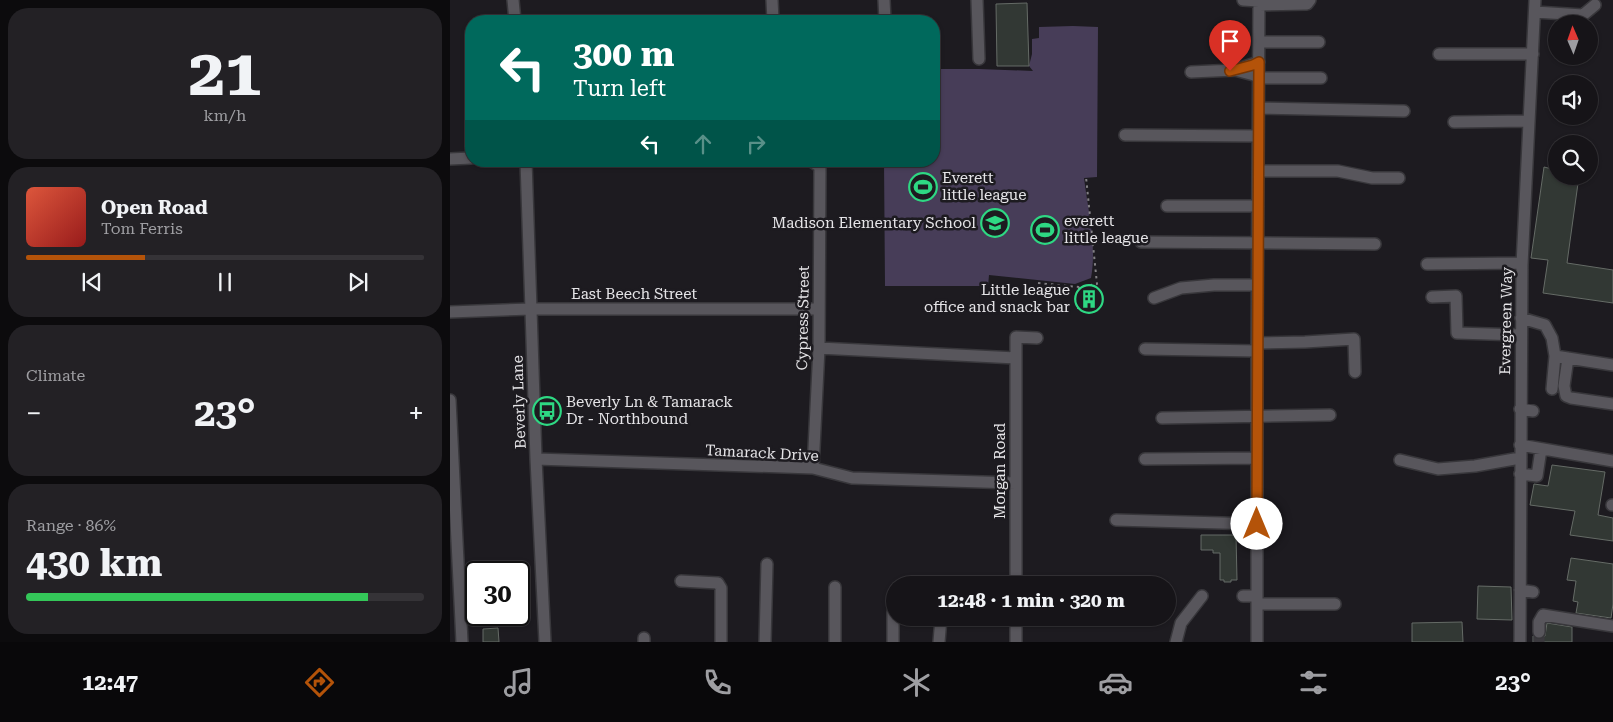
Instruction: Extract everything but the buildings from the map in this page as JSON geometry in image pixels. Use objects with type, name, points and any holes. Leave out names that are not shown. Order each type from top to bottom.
[{"type":"street","points":[[513,0],[514,15]]},
{"type":"street","points":[[772,0],[773,15]]},
{"type":"street","points":[[884,0],[885,15]]},
{"type":"street","points":[[977,0],[979,59]]},
{"type":"street","points":[[1243,0],[1307,4],[1310,0]]},
{"type":"street","name":"Evergreen Way","points":[[1520,642],[1517,628],[1526,540],[1526,514],[1520,474],[1522,263],[1535,0]]},
{"type":"street","points":[[1257,642],[1259,2]]},
{"type":"street","points":[[1535,12],[1583,15],[1595,5]]},
{"type":"street","points":[[1259,42],[1319,42]]},
{"type":"street","points":[[1439,54],[1533,54]]},
{"type":"street","points":[[1190,72],[1235,70],[1259,62]]},
{"type":"street","points":[[1235,70],[1259,78],[1321,78]]},
{"type":"street","points":[[1258,108],[1404,111]]},
{"type":"street","points":[[1454,122],[1529,121]]},
{"type":"street","points":[[1125,135],[1258,136]]},
{"type":"street","points":[[450,159],[465,158]]},
{"type":"street","name":"Beverly Lane","points":[[526,167],[544,642]]},
{"type":"street","name":"Cypress Street","points":[[813,468],[819,348],[816,167]]},
{"type":"street","points":[[1258,171],[1338,171],[1372,178],[1399,178]]},
{"type":"street","points":[[1167,206],[1258,206]]},
{"type":"street","points":[[1141,242],[1375,244]]},
{"type":"street","points":[[1427,264],[1522,263]]},
{"type":"street","points":[[1154,298],[1181,288],[1214,285],[1257,285]]},
{"type":"street","points":[[1432,297],[1456,296],[1457,333],[1521,335]]},
{"type":"street","name":"East Beech Street","points":[[450,312],[531,309],[818,310]]},
{"type":"street","points":[[1521,318],[1545,325],[1552,338],[1554,356],[1552,389]]},
{"type":"street","name":"Morgan Road","points":[[1016,576],[1016,337],[1037,338]]},
{"type":"street","points":[[1145,349],[1257,347],[1354,340],[1355,372]]},
{"type":"street","points":[[819,348],[1016,358]]},
{"type":"street","points":[[1554,356],[1613,365]]},
{"type":"street","points":[[1568,358],[1564,386],[1566,396],[1613,404]]},
{"type":"street","points":[[450,400],[462,642]]},
{"type":"street","points":[[1520,409],[1533,411]]},
{"type":"street","points":[[1162,418],[1330,414]]},
{"type":"street","points":[[1520,445],[1613,461]]},
{"type":"street","points":[[1520,474],[1537,476],[1541,449]]},
{"type":"street","points":[[1145,459],[1257,458]]},
{"type":"street","points":[[1400,460],[1438,468],[1475,466],[1520,458]]},
{"type":"street","name":"Tamarack Drive","points":[[536,459],[813,468],[852,478],[1015,484]]},
{"type":"street","points":[[1116,520],[1257,524]]},
{"type":"street","points":[[765,642],[767,564]]},
{"type":"street","points":[[681,581],[718,583],[721,588],[721,642]]},
{"type":"street","points":[[834,587],[836,642]]},
{"type":"street","points":[[1520,590],[1533,592]]},
{"type":"street","points":[[1176,642],[1181,623],[1202,596]]},
{"type":"street","points":[[1243,596],[1257,600],[1335,604]]},
{"type":"street","points":[[1539,632],[1539,622],[1543,615],[1613,626]]},
{"type":"street","points":[[893,626],[893,642]]},
{"type":"street","points":[[940,642],[941,626]]},
{"type":"street","points":[[1016,626],[1016,642]]},
{"type":"path","points":[[1038,283],[1079,287],[1097,284],[1086,177]]},
{"type":"path","points":[[1078,310],[1079,287]]},
{"type":"shaded area","name":"Madison Elementary School","points":[[1039,27],[1098,27],[1097,177],[1084,178],[1090,215],[1093,253],[1091,278],[1075,284],[989,275],[988,286],[885,286],[884,167],[940,167],[940,69],[1033,71],[1029,66],[1032,54],[1032,39],[1039,38]]},
{"type":"tunnel","points":[[1539,632],[1539,642]]},
{"type":"place","name":"Everett little league","points":[[923,187]]},
{"type":"place","name":"Madison Elementary School","points":[[995,223]]},
{"type":"place","name":"everett little league","points":[[1045,230]]},
{"type":"place","name":"Little league office and snack bar","points":[[1089,299]]},
{"type":"place","name":"Beverly Ln & Tamarack Dr - Northbound","points":[[547,411]]},
{"type":"route","points":[[1230,71],[1259,62],[1257,524]]}]
